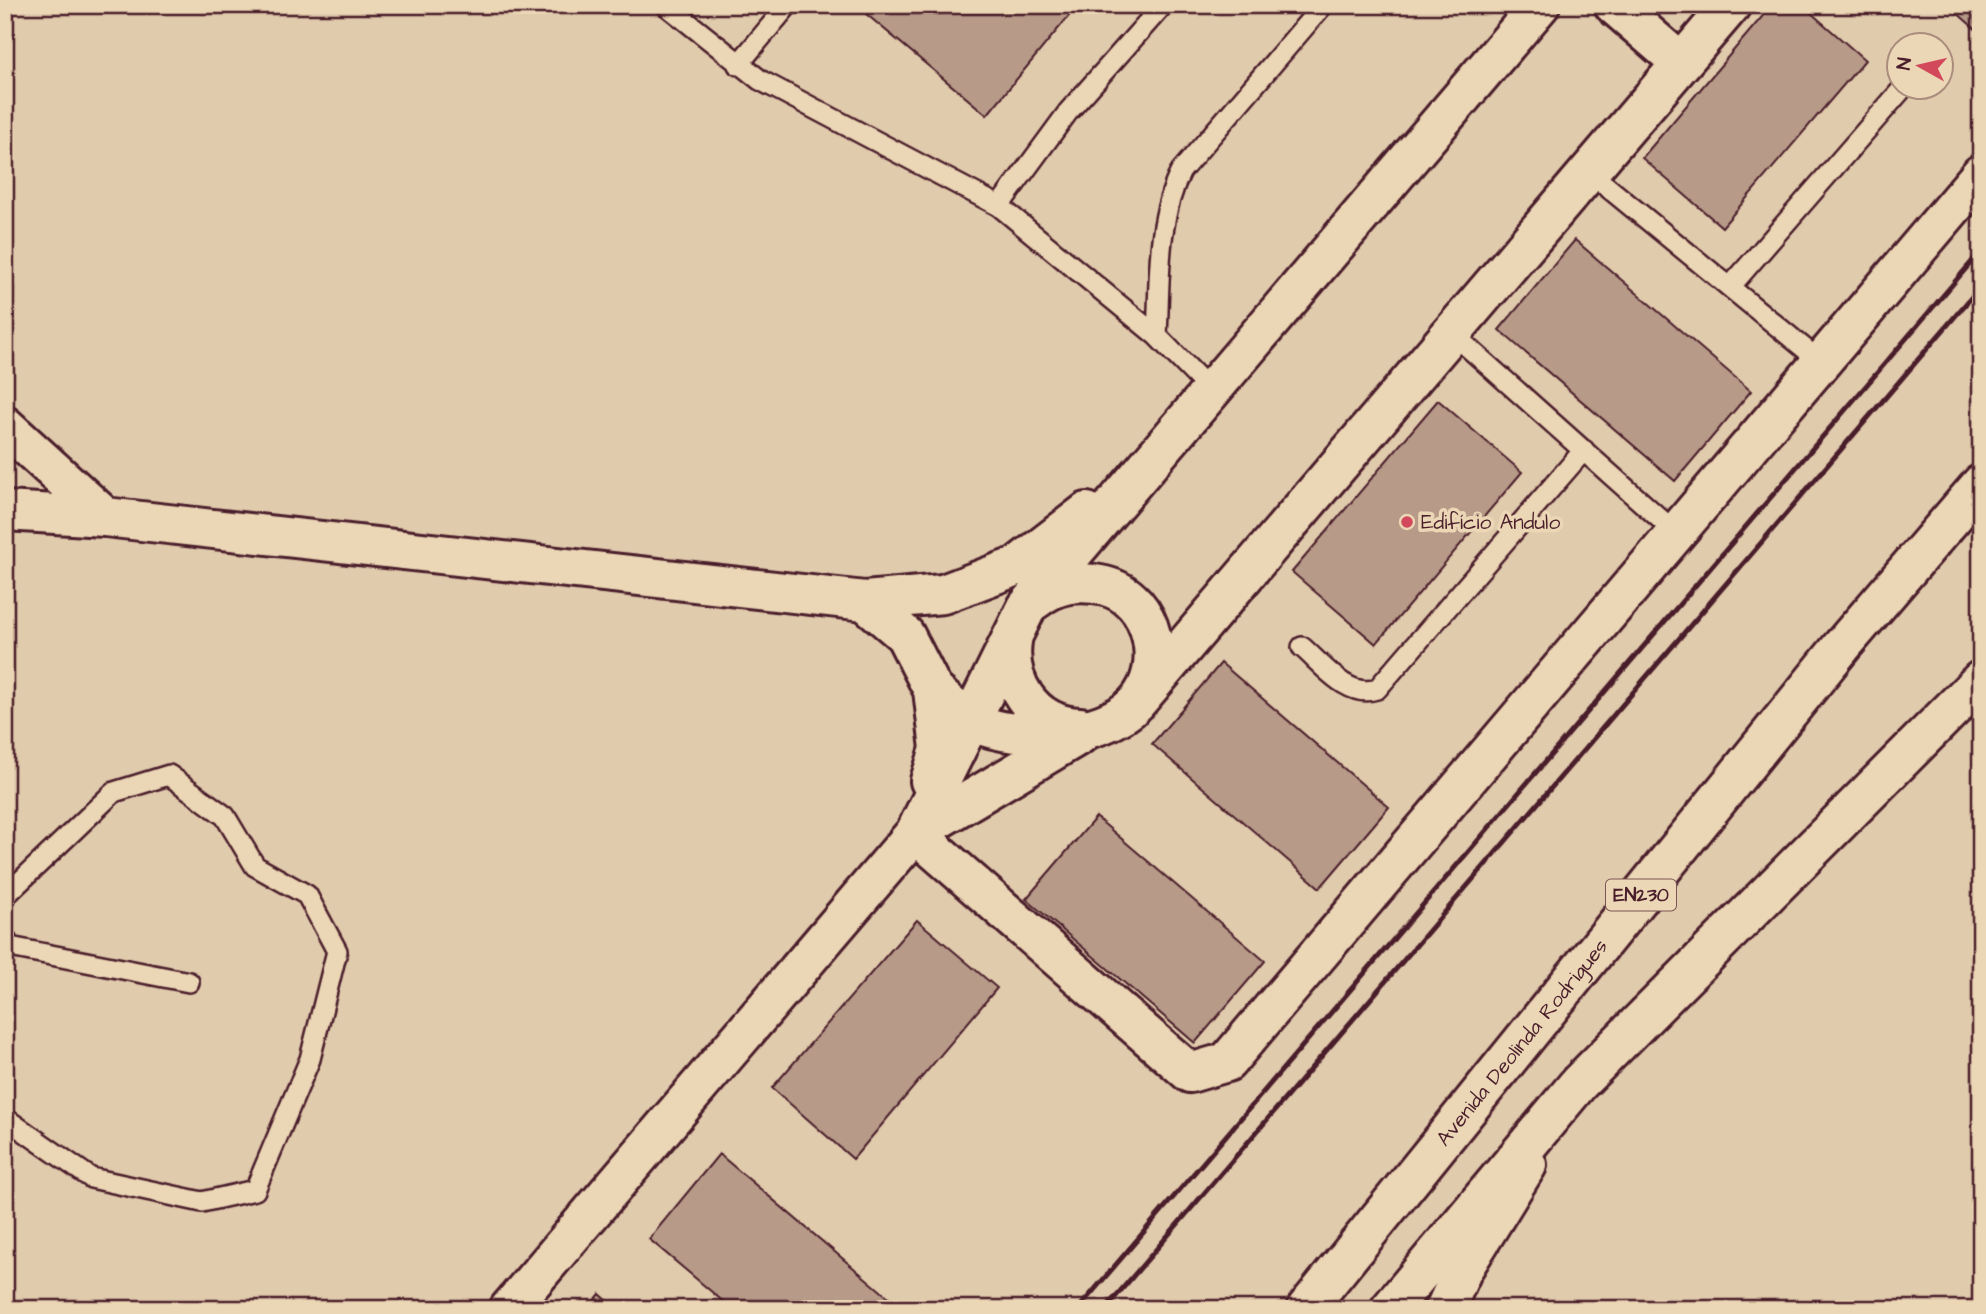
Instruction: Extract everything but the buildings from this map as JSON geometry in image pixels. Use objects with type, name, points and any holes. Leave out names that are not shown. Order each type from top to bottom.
[{"type":"main road","points":[[509,1309],[915,834],[1021,618],[1540,5]]},
{"type":"main road","points":[[1614,5],[1681,63]]},
{"type":"main road","points":[[915,834],[1093,727],[1116,718],[1136,703],[1731,5]]},
{"type":"main road","points":[[915,834],[1190,1073],[1227,1062],[1981,174]]},
{"type":"main road","points":[[5,426],[105,517]]},
{"type":"main road","points":[[5,511],[105,517],[865,601],[943,594],[1017,566],[1152,461]]},
{"type":"main road","name":"Avenida Deolinda Rodrigues","points":[[1306,1309],[1833,656],[1981,484]]},
{"type":"main road","points":[[1093,727],[1068,726],[1044,717],[1026,700],[1014,679],[1009,654],[1021,618],[1045,592],[1066,583],[1089,582],[1110,587],[1130,600],[1144,617],[1154,650],[1149,683],[1136,703]]},
{"type":"main road","points":[[865,601],[905,635],[933,690],[940,749],[915,834]]},
{"type":"main road","points":[[1390,1309],[1579,1083],[1981,680]]},
{"type":"main road","points":[[933,690],[972,722],[1008,733],[1051,735],[1093,727]]},
{"type":"main road","points":[[1445,1309],[1482,1236],[1579,1083]]},
{"type":"lane","points":[[666,5],[738,65],[783,93],[999,206],[1157,336],[1211,391]]},
{"type":"lane","points":[[738,65],[788,5]]},
{"type":"lane","points":[[999,206],[1068,112],[1163,5]]},
{"type":"lane","points":[[1157,336],[1164,234],[1172,189],[1181,171],[1323,5]]},
{"type":"lane","points":[[1730,287],[1891,102]]},
{"type":"lane","points":[[1589,172],[1821,362]]},
{"type":"lane","points":[[1452,333],[1676,533]]},
{"type":"lane","points":[[1303,648],[1350,689],[1364,693],[1377,689],[1584,450]]},
{"type":"lane","points":[[5,896],[114,792],[169,775],[225,816],[255,866],[307,895],[337,951],[310,1059],[255,1190],[202,1202],[91,1178],[5,1118]]},
{"type":"lane","points":[[5,938],[10,947],[189,982]]},
{"type":"railway","points":[[1078,1309],[1981,251]]},
{"type":"railway","points":[[1105,1309],[1981,286]]},
{"type":"place","name":"Edifício Andulo","points":[[1407,522]]}]
